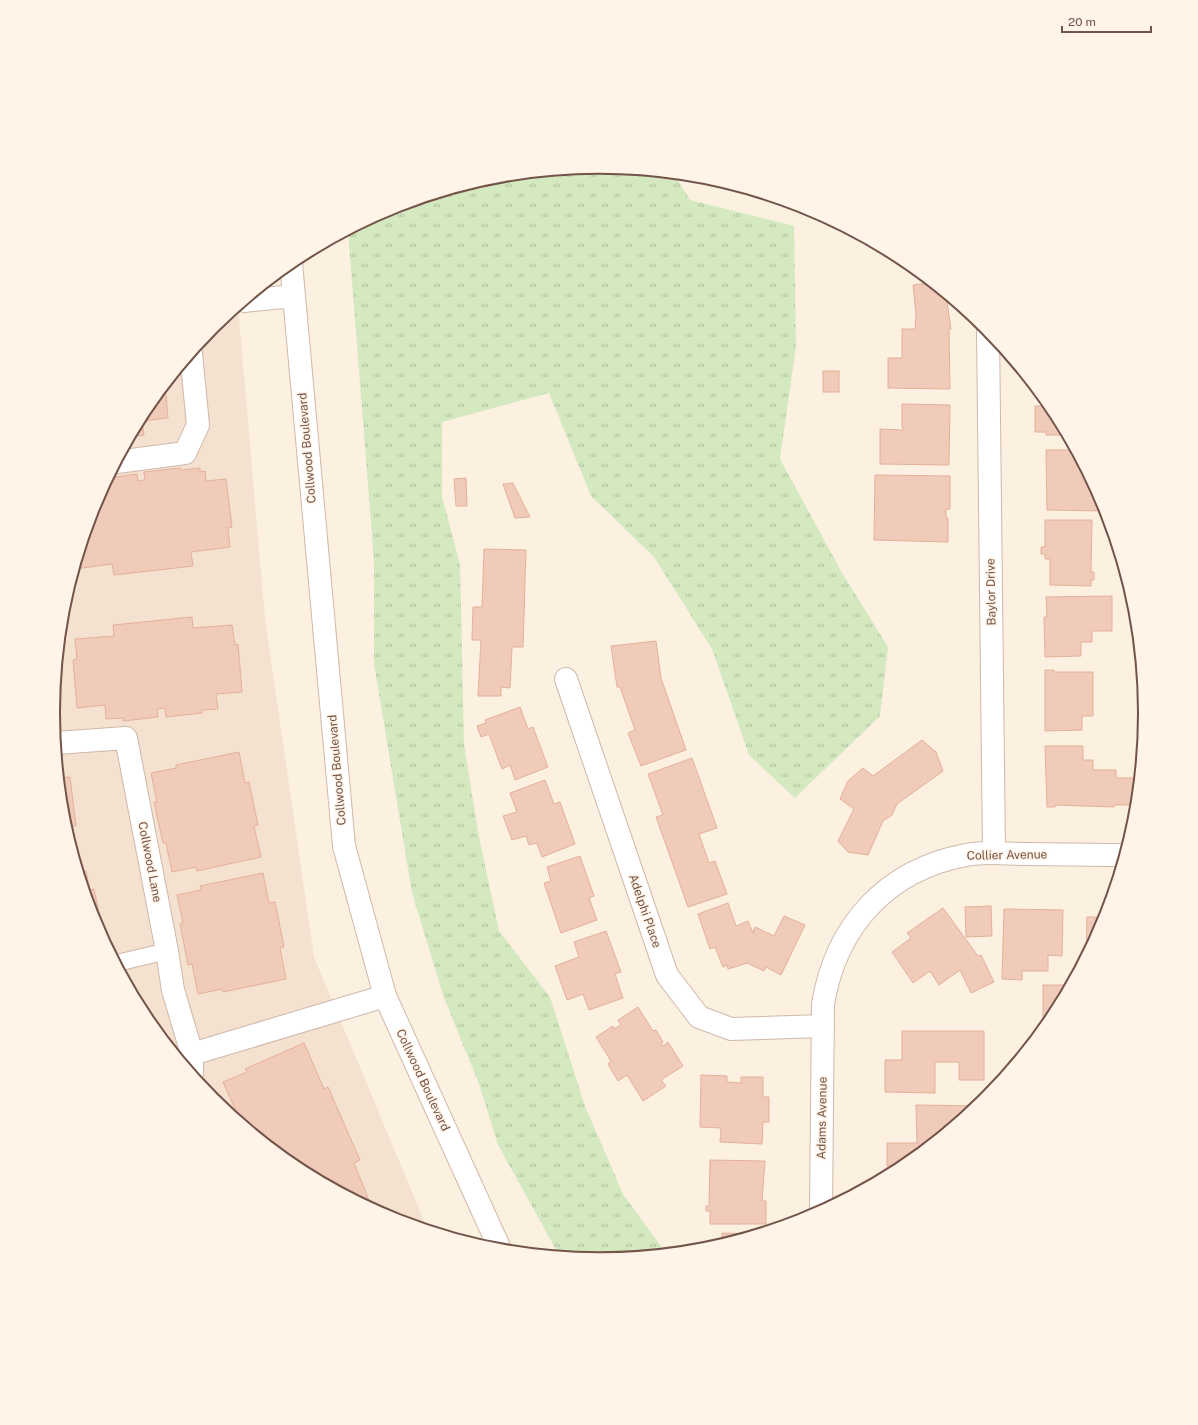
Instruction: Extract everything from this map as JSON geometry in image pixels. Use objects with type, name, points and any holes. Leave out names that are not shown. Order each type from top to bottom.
[{"type":"street","name":"Collwood Boulevard","points":[[291,270],[344,846],[385,996],[497,1241]]},
{"type":"street","points":[[254,299],[293,296]]},
{"type":"street","name":"Baylor Drive","points":[[988,340],[994,853]]},
{"type":"street","points":[[123,461],[185,453],[198,425],[192,360]]},
{"type":"street","name":"Adelphi Place","points":[[566,679],[667,975],[699,1017],[731,1029],[823,1026]]},
{"type":"street","name":"Collwood Lane","points":[[61,743],[126,738],[167,951],[173,990],[192,1063],[385,996]]},
{"type":"street","name":"Collier Avenue","points":[[823,1026],[826,991],[833,963],[842,943],[856,921],[873,901],[894,884],[916,870],[942,861],[967,855],[994,853],[1119,856]]},
{"type":"street","name":"Adams Avenue","points":[[821,1203],[823,1026]]},
{"type":"lane","points":[[122,962],[167,951]]},
{"type":"shaded area","points":[[239,312],[265,619],[314,957],[425,1222],[361,1196],[300,1161],[244,1118],[218,1094],[194,1068],[171,1041],[151,1012],[132,982],[116,951],[101,919],[89,886],[78,852],[70,818],[61,748],[61,677],[70,607],[78,573],[89,539],[101,506],[116,474],[132,443],[151,413],[171,384],[194,357],[218,331]]},
{"type":"green space","points":[[599,174],[634,175],[677,179],[690,200],[794,226],[796,346],[780,459],[841,571],[888,647],[880,716],[795,798],[749,755],[712,649],[654,557],[591,496],[549,393],[442,422],[442,497],[460,564],[464,744],[478,832],[499,931],[550,997],[585,1106],[623,1194],[662,1248],[599,1252],[556,1249],[498,1145],[479,1084],[444,998],[412,893],[374,664],[374,561],[348,236],[393,215],[426,202],[459,192],[529,178]]},
{"type":"building","points":[[925,284],[947,301],[951,329],[949,329],[950,389],[888,388],[888,358],[902,358],[902,329],[915,329],[916,314],[913,285]]},
{"type":"building","points":[[823,371],[839,371],[839,392],[823,392]]},
{"type":"building","points":[[166,392],[168,418],[146,421]]},
{"type":"building","points":[[902,404],[950,405],[949,465],[880,464],[880,429],[903,430]]},
{"type":"building","points":[[1035,406],[1042,406],[1061,435],[1046,435],[1046,432],[1035,432]]},
{"type":"building","points":[[143,426],[144,435],[136,436]]},
{"type":"building","points":[[1046,450],[1070,450],[1099,511],[1047,510]]},
{"type":"building","points":[[180,468],[181,470],[200,468],[200,472],[205,471],[206,481],[226,479],[232,527],[228,528],[230,547],[191,552],[193,566],[114,575],[112,564],[79,568],[101,506],[115,477],[137,474],[138,481],[145,480],[144,472]]},
{"type":"building","points":[[875,475],[950,476],[950,509],[946,509],[946,518],[948,518],[948,542],[874,540]]},
{"type":"building","points":[[466,478],[467,506],[456,506],[454,479]]},
{"type":"building","points":[[513,483],[530,517],[515,518],[503,484]]},
{"type":"building","points":[[1045,520],[1092,520],[1091,572],[1094,572],[1094,580],[1091,580],[1091,586],[1050,585],[1050,559],[1045,559],[1045,554],[1041,554],[1041,547],[1045,547]]},
{"type":"building","points":[[484,549],[526,550],[523,647],[512,647],[510,688],[501,687],[501,696],[478,696],[481,640],[472,640],[473,607],[482,607]]},
{"type":"building","points":[[1112,596],[1112,631],[1092,631],[1092,642],[1081,642],[1081,656],[1045,657],[1044,617],[1047,617],[1046,597]]},
{"type":"building","points":[[192,617],[193,628],[232,625],[235,645],[238,644],[242,692],[216,694],[218,709],[202,710],[202,713],[166,717],[165,708],[157,709],[158,717],[123,721],[123,718],[106,719],[105,705],[77,708],[73,660],[77,659],[75,639],[114,636],[113,625]]},
{"type":"building","points":[[656,641],[661,678],[686,750],[641,766],[628,733],[635,730],[620,687],[617,687],[611,646]]},
{"type":"building","points":[[1045,670],[1054,670],[1054,672],[1093,672],[1093,716],[1082,716],[1082,730],[1045,731]]},
{"type":"building","points":[[520,707],[528,729],[533,727],[548,767],[515,780],[510,765],[502,769],[489,734],[481,737],[477,726],[486,723],[485,720]]},
{"type":"building","points":[[922,740],[936,752],[943,771],[897,804],[892,815],[883,821],[868,855],[848,852],[838,841],[854,809],[840,799],[848,781],[863,768],[873,776]]},
{"type":"building","points":[[1045,746],[1083,746],[1083,760],[1093,760],[1093,770],[1116,770],[1116,778],[1134,778],[1130,805],[1114,805],[1114,807],[1055,805],[1055,807],[1047,807]]},
{"type":"building","points":[[239,752],[245,783],[249,782],[258,825],[254,826],[261,857],[197,871],[196,867],[172,872],[166,843],[163,843],[154,802],[157,802],[151,773],[176,768],[176,765]]},
{"type":"building","points":[[692,758],[717,828],[699,834],[709,863],[715,861],[727,894],[688,907],[656,817],[663,815],[648,774]]},
{"type":"building","points":[[70,777],[76,826],[72,826],[64,778]]},
{"type":"building","points":[[545,780],[554,804],[560,802],[575,844],[542,857],[537,843],[529,845],[526,836],[512,840],[503,816],[517,812],[510,793]]},
{"type":"building","points":[[580,856],[594,896],[589,898],[597,920],[561,933],[544,883],[551,881],[547,867]]},
{"type":"building","points":[[84,871],[86,871],[89,887],[89,886]]},
{"type":"building","points":[[263,873],[269,903],[275,902],[284,947],[280,948],[286,979],[223,992],[222,989],[198,994],[192,964],[188,965],[180,924],[183,923],[177,895],[201,890],[200,886]]},
{"type":"building","points":[[94,889],[100,915],[90,890]]},
{"type":"building","points":[[728,903],[736,926],[748,921],[753,933],[755,927],[774,936],[784,916],[805,925],[781,975],[766,967],[764,971],[747,963],[728,969],[727,965],[723,967],[715,947],[710,949],[698,914]]},
{"type":"building","points":[[991,906],[992,936],[966,937],[965,907]]},
{"type":"building","points":[[943,908],[978,956],[981,955],[994,982],[971,993],[960,970],[939,985],[930,971],[913,983],[892,952],[911,938],[907,933]]},
{"type":"building","points":[[1004,909],[1063,910],[1062,956],[1048,955],[1048,971],[1022,971],[1022,980],[1002,979]]},
{"type":"building","points":[[1087,917],[1098,917],[1097,919],[1086,942]]},
{"type":"building","points":[[606,931],[621,972],[615,974],[623,998],[589,1010],[583,994],[567,1000],[555,966],[579,957],[574,942]]},
{"type":"building","points":[[1043,985],[1064,985],[1047,1012],[1043,1018]]},
{"type":"building","points":[[638,1007],[653,1031],[656,1030],[663,1042],[661,1043],[663,1046],[668,1042],[683,1066],[661,1080],[666,1086],[643,1101],[627,1075],[618,1081],[608,1064],[611,1061],[596,1037],[613,1026],[614,1029],[621,1025],[618,1020]]},
{"type":"building","points":[[902,1031],[984,1031],[984,1080],[959,1080],[959,1062],[935,1062],[935,1093],[885,1092],[885,1060],[902,1060]]},
{"type":"building","points":[[304,1043],[324,1089],[328,1087],[360,1160],[354,1163],[369,1199],[329,1179],[300,1161],[271,1140],[234,1109],[223,1082],[247,1072],[245,1069]]},
{"type":"building","points":[[701,1075],[727,1076],[727,1082],[741,1083],[741,1077],[763,1077],[763,1097],[769,1097],[769,1122],[763,1122],[762,1144],[720,1142],[721,1128],[700,1127]]},
{"type":"building","points":[[916,1105],[967,1106],[927,1140],[898,1161],[887,1166],[887,1143],[917,1143]]},
{"type":"building","points":[[710,1160],[765,1161],[762,1201],[766,1201],[766,1224],[710,1224],[710,1211],[706,1211],[706,1206],[709,1206]]},
{"type":"building","points":[[722,1233],[737,1233],[722,1237]]}]
